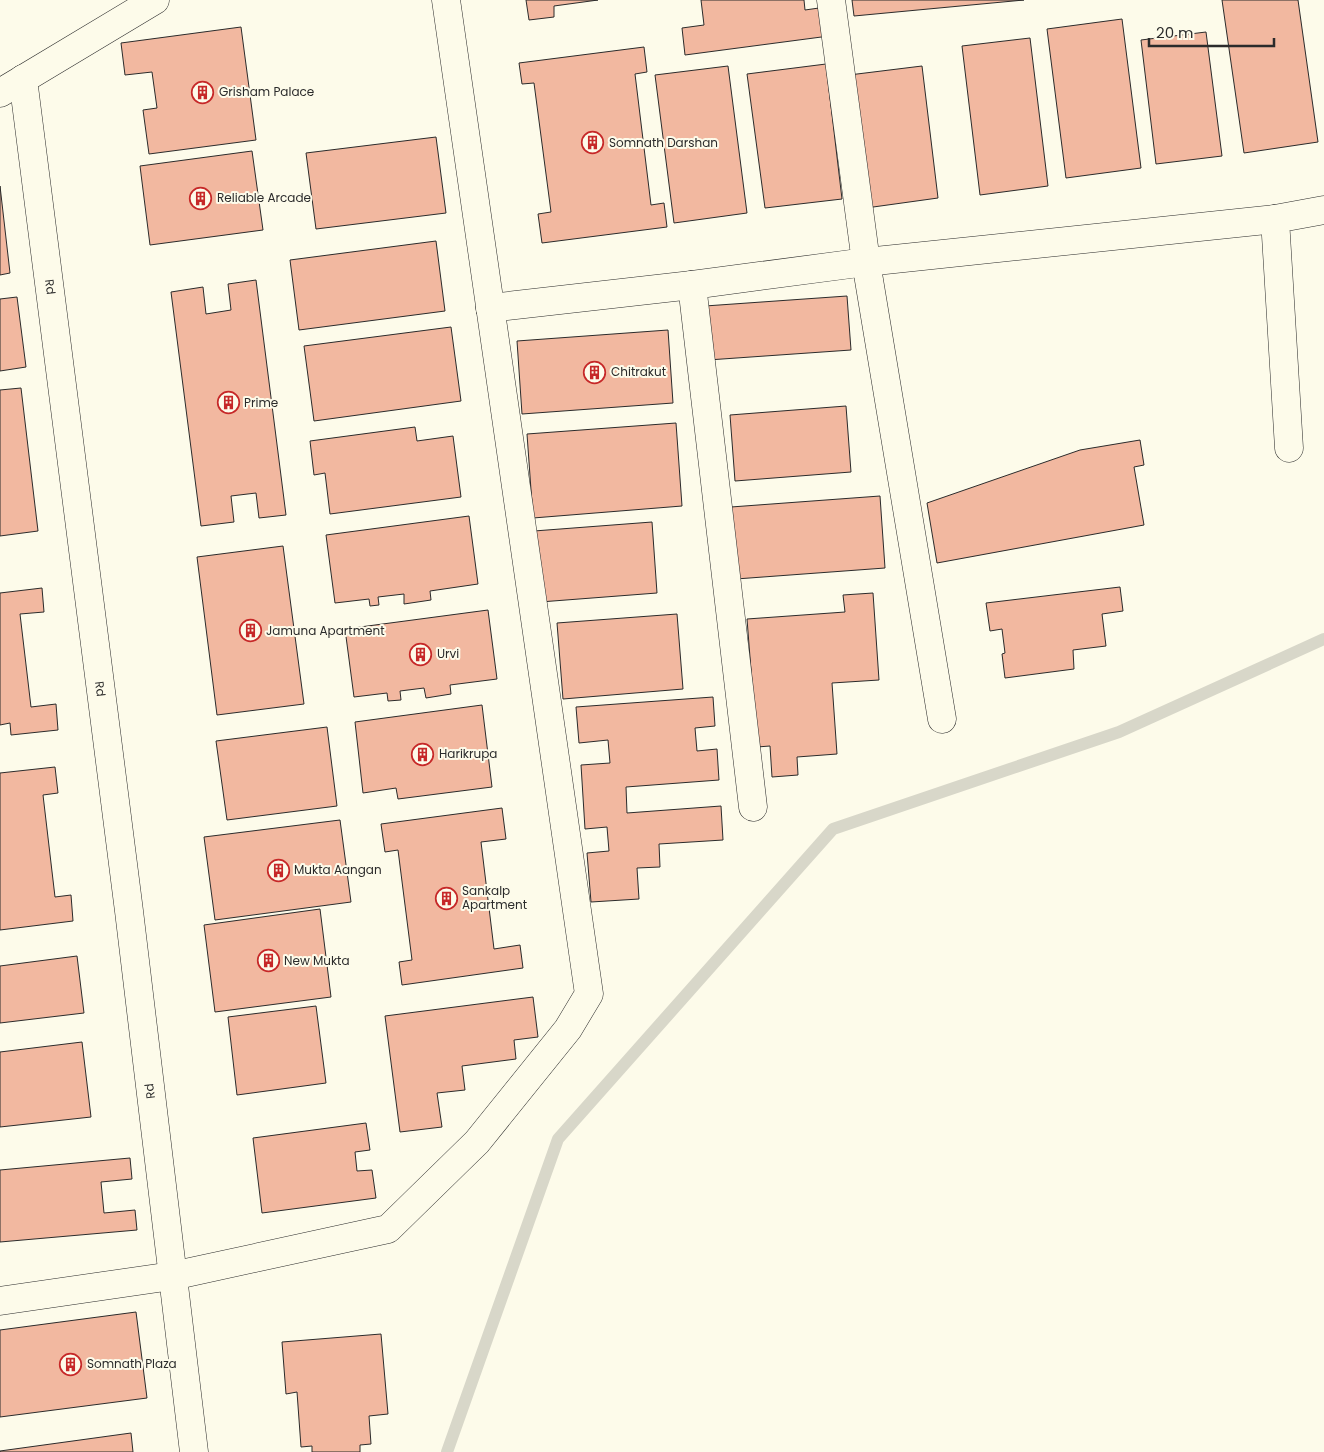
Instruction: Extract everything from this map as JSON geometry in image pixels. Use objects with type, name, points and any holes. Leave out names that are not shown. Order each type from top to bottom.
[{"type":"street","points":[[0,92],[154,0]]},
{"type":"street","points":[[0,1301],[172,1276],[388,1229],[477,1142],[568,1029],[589,994],[446,0]]},
{"type":"street","points":[[830,0],[866,262],[942,719]]},
{"type":"street","name":"Rd","points":[[23,79],[129,911],[194,1452]]},
{"type":"street","points":[[490,308],[692,285],[866,262],[1275,219],[1324,210]]},
{"type":"street","points":[[1275,219],[1289,448]]},
{"type":"street","points":[[692,285],[753,807]]},
{"type":"building","points":[[526,0],[598,0],[554,6],[554,17],[529,20]]},
{"type":"building","points":[[701,0],[804,0],[805,10],[826,7],[829,36],[685,55],[682,28],[704,25]]},
{"type":"building","points":[[852,0],[1024,0],[854,16]]},
{"type":"building","points":[[1222,0],[1298,0],[1318,142],[1244,153]]},
{"type":"building","points":[[1122,19],[1141,168],[1066,178],[1047,29]]},
{"type":"building","name":"Grisham Palace","points":[[241,27],[256,140],[149,154],[143,110],[157,108],[152,72],[125,75],[121,43]]},
{"type":"building","points":[[1206,32],[1222,156],[1156,164],[1141,40]]},
{"type":"building","points":[[1030,38],[1048,186],[980,195],[962,46]]},
{"type":"building","name":"Somnath Darshan","points":[[644,47],[647,72],[635,74],[651,205],[664,203],[667,227],[542,243],[538,214],[551,212],[534,83],[522,84],[519,63]]},
{"type":"building","points":[[826,64],[842,199],[765,208],[747,74]]},
{"type":"building","points":[[728,66],[747,213],[674,223],[655,75]]},
{"type":"building","points":[[922,66],[938,198],[866,208],[849,75]]},
{"type":"building","points":[[436,137],[446,213],[316,229],[306,153]]},
{"type":"building","name":"Reliable Arcade","points":[[252,151],[263,230],[150,245],[140,166]]},
{"type":"building","points":[[0,186],[10,273],[0,275]]},
{"type":"building","points":[[436,241],[445,311],[299,330],[290,260]]},
{"type":"building","name":"Prime","points":[[256,280],[286,515],[259,518],[256,493],[231,496],[234,522],[201,526],[171,292],[203,287],[206,314],[231,310],[228,284]]},
{"type":"building","points":[[847,296],[851,350],[708,360],[705,306]]},
{"type":"building","points":[[17,297],[26,367],[0,371],[0,299]]},
{"type":"building","points":[[451,327],[461,401],[314,421],[304,346]]},
{"type":"building","name":"Chitrakut","points":[[668,330],[673,403],[522,414],[517,341]]},
{"type":"building","points":[[21,388],[38,531],[0,536],[0,390]]},
{"type":"building","points":[[846,406],[851,472],[735,481],[730,415]]},
{"type":"building","points":[[676,423],[682,506],[533,518],[527,434]]},
{"type":"building","points":[[415,427],[417,441],[453,436],[461,497],[330,514],[325,473],[314,475],[310,441]]},
{"type":"building","points":[[1140,440],[1144,465],[1134,467],[1144,525],[937,563],[927,503],[1080,450]]},
{"type":"building","points":[[880,496],[885,568],[736,579],[731,507]]},
{"type":"building","points":[[469,516],[478,584],[430,591],[431,600],[404,604],[404,594],[378,597],[379,605],[370,606],[369,599],[335,603],[326,535]]},
{"type":"building","points":[[652,522],[657,593],[540,602],[534,531]]},
{"type":"building","name":"Jamuna Apartment","points":[[283,546],[304,704],[217,715],[197,557]]},
{"type":"building","points":[[1120,587],[1123,611],[1102,614],[1106,646],[1073,650],[1074,669],[1005,678],[1002,654],[1005,653],[1002,629],[990,631],[986,603]]},
{"type":"building","points":[[42,588],[44,612],[20,614],[31,707],[56,704],[58,730],[11,735],[10,723],[0,725],[0,593]]},
{"type":"building","points":[[873,593],[879,680],[832,683],[837,754],[797,757],[798,775],[772,777],[770,746],[757,747],[747,619],[845,612],[843,595]]},
{"type":"building","name":"Urvi","points":[[488,610],[497,679],[450,685],[451,694],[426,698],[424,688],[400,691],[401,700],[388,701],[387,693],[354,697],[345,629]]},
{"type":"building","points":[[677,614],[683,689],[563,699],[557,623]]},
{"type":"building","points":[[713,697],[715,726],[695,728],[697,751],[717,749],[719,780],[626,787],[627,813],[721,806],[723,840],[659,844],[660,867],[637,868],[639,899],[591,902],[587,853],[609,851],[607,827],[585,829],[581,765],[610,763],[608,740],[579,743],[576,707]]},
{"type":"building","name":"Harikrupa","points":[[482,705],[492,787],[398,799],[396,788],[363,793],[355,722]]},
{"type":"building","points":[[327,727],[337,806],[227,820],[216,741]]},
{"type":"building","points":[[55,767],[58,793],[43,795],[55,897],[71,895],[73,921],[0,930],[0,773]]},
{"type":"building","name":"Sankalp Apartment","points":[[502,808],[506,839],[481,842],[494,949],[520,945],[523,968],[402,985],[399,962],[412,960],[398,850],[385,852],[381,824]]},
{"type":"building","name":"Mukta Aangan","points":[[340,820],[351,902],[215,920],[204,837]]},
{"type":"building","name":"New Mukta","points":[[320,909],[331,997],[215,1012],[204,925]]},
{"type":"building","points":[[77,956],[84,1013],[0,1023],[0,966]]},
{"type":"building","points":[[533,997],[538,1037],[514,1040],[516,1059],[462,1066],[465,1090],[437,1093],[442,1127],[400,1132],[385,1016]]},
{"type":"building","points":[[316,1006],[326,1083],[237,1095],[228,1017]]},
{"type":"building","points":[[82,1042],[91,1117],[0,1127],[0,1052]]},
{"type":"building","points":[[366,1123],[370,1150],[355,1152],[357,1171],[372,1170],[376,1198],[262,1213],[253,1138]]},
{"type":"building","points":[[130,1158],[132,1179],[101,1182],[104,1213],[135,1210],[137,1230],[0,1242],[0,1170]]},
{"type":"building","name":"Somnath Plaza","points":[[136,1312],[147,1398],[0,1417],[0,1330]]},
{"type":"building","points":[[381,1334],[388,1414],[369,1416],[371,1444],[360,1445],[360,1452],[312,1452],[312,1446],[301,1447],[297,1392],[286,1394],[282,1342]]},
{"type":"building","points":[[131,1433],[133,1452],[0,1452],[0,1451]]},
{"type":"waterway","points":[[447,1452],[558,1139],[833,829],[1119,732],[1324,639]]},
{"type":"place","name":"Grisham Palace","points":[[203,92]]},
{"type":"place","name":"Somnath Darshan","points":[[593,143]]},
{"type":"place","name":"Reliable Arcade","points":[[201,198]]},
{"type":"place","name":"Chitrakut","points":[[595,372]]},
{"type":"place","name":"Prime","points":[[228,403]]},
{"type":"place","name":"Jamuna Apartment","points":[[250,631]]},
{"type":"place","name":"Urvi","points":[[421,654]]},
{"type":"place","name":"Harikrupa","points":[[423,754]]},
{"type":"place","name":"Mukta Aangan","points":[[278,870]]},
{"type":"place","name":"Sankalp Apartment","points":[[446,898]]},
{"type":"place","name":"New Mukta","points":[[268,961]]},
{"type":"place","name":"Somnath Plaza","points":[[71,1364]]}]
